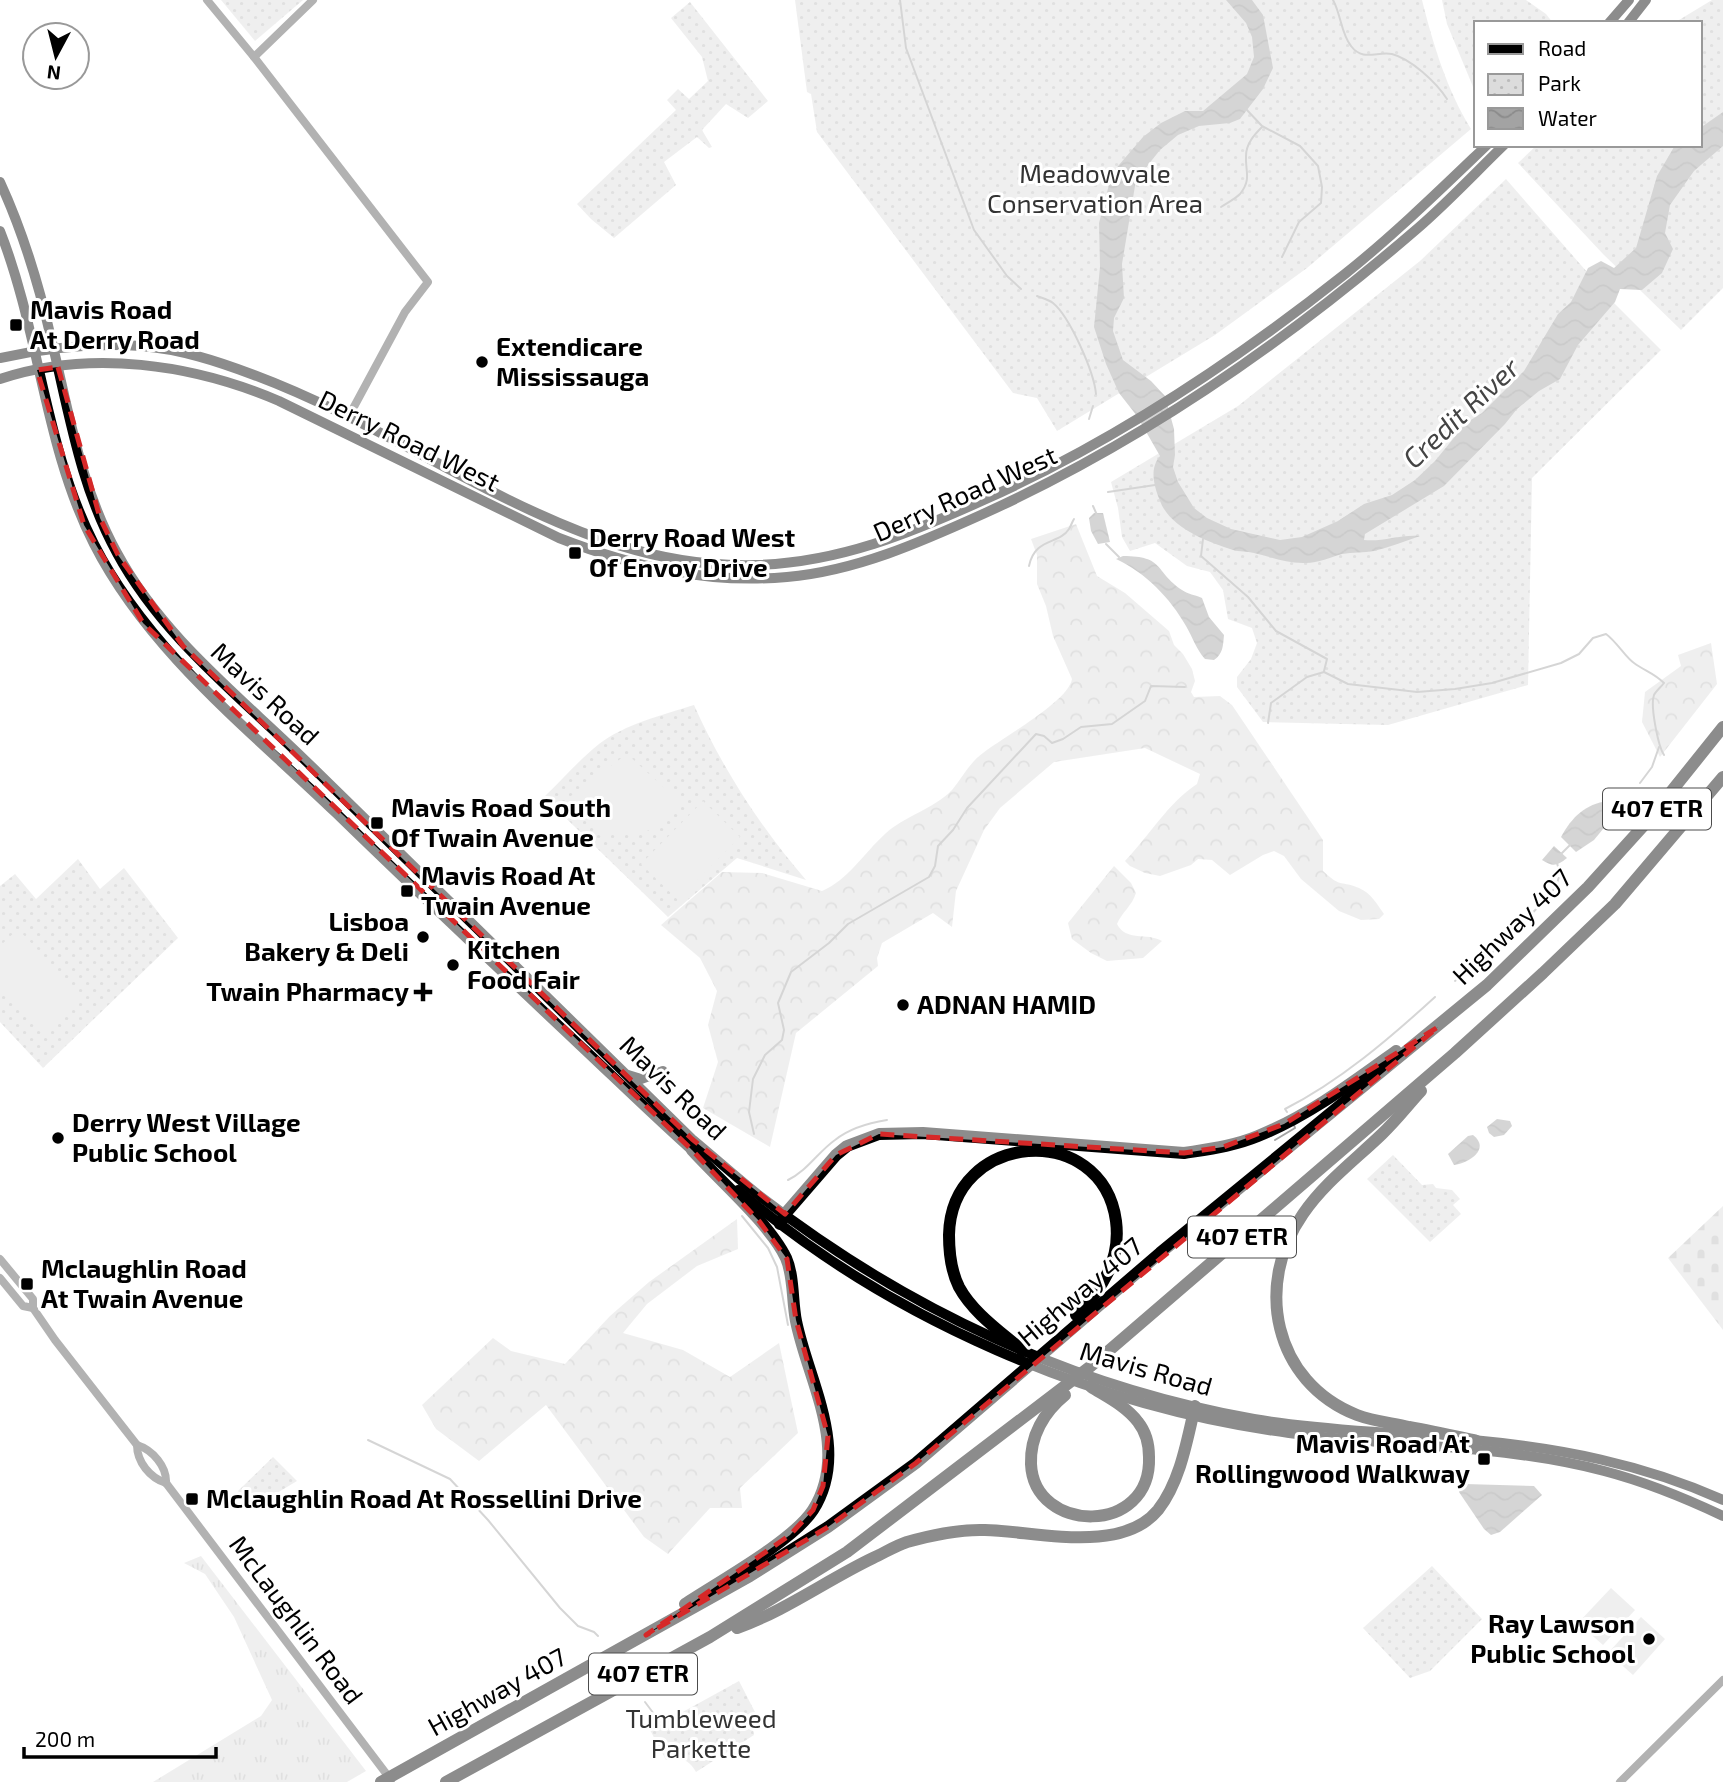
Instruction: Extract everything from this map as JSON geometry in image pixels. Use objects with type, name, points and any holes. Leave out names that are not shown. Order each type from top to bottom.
[{"type":"highway","name":"Highway 407","points":[[381,1782],[750,1576],[828,1527],[916,1462],[1160,1253],[1487,985],[1588,887],[1646,823],[1723,727]]},
{"type":"highway","name":"Highway 407","points":[[446,1782],[710,1637],[848,1552],[1091,1366],[1455,1052],[1615,904],[1723,777]]},
{"type":"highway","points":[[783,1219],[836,1155],[847,1146],[878,1135],[923,1133],[1184,1153],[1223,1147],[1284,1124],[1363,1075],[1405,1044],[1438,1027]]},
{"type":"highway","points":[[1455,1052],[1385,1132],[1322,1190],[1303,1214],[1282,1253],[1275,1303],[1279,1329],[1293,1361],[1311,1384],[1336,1405],[1357,1415],[1380,1421],[1477,1441]]},
{"type":"highway","points":[[646,1635],[666,1617],[790,1535],[813,1510],[823,1486],[829,1456],[828,1436],[821,1407],[796,1320],[787,1259],[759,1221],[689,1144]]},
{"type":"highway","points":[[1019,1355],[971,1305],[960,1288],[950,1259],[949,1245],[949,1226],[953,1210],[965,1187],[984,1166],[1010,1153],[1037,1150],[1071,1158],[1099,1181],[1108,1193],[1114,1209],[1118,1237],[1110,1271],[1094,1297],[1058,1332],[1047,1349]]},
{"type":"highway","points":[[1091,1366],[1084,1378],[1044,1416],[1033,1440],[1031,1457],[1031,1470],[1050,1503],[1065,1512],[1083,1517],[1103,1516],[1120,1510],[1134,1500],[1144,1486],[1150,1468],[1149,1446],[1139,1422],[1120,1405],[1091,1387]]},
{"type":"highway","points":[[710,1637],[765,1618],[904,1543],[949,1532],[982,1530],[1080,1538],[1107,1536],[1132,1529],[1148,1519],[1164,1502],[1178,1474],[1194,1411]]},
{"type":"main road","points":[[1611,21],[1629,0]]},
{"type":"main road","points":[[1630,21],[1646,0]]},
{"type":"main road","name":"Derry Road West","points":[[0,358],[91,345],[142,346],[172,350],[284,386],[349,416],[495,493],[611,544],[651,556],[697,563],[750,565],[821,559],[876,545],[922,528],[1032,478],[1196,383],[1254,344],[1348,271],[1485,147]]},
{"type":"main road","name":"Derry Road West","points":[[0,379],[58,367],[132,365],[197,374],[279,401],[559,538],[605,556],[649,568],[695,576],[788,577],[874,558],[922,541],[1038,489],[1120,444],[1260,354],[1359,278],[1420,225],[1502,147]]},
{"type":"main road","name":"Mavis Road","points":[[0,182],[24,238],[54,349],[81,467],[100,518],[118,555],[148,600],[183,646],[264,720],[627,1075],[689,1144]]},
{"type":"main road","name":"Mavis Road","points":[[0,231],[13,268],[64,471],[84,525],[111,575],[143,623],[189,672],[416,891],[689,1144],[762,1197],[783,1219],[918,1301],[1019,1355],[1091,1387],[1290,1433],[1548,1459],[1604,1471],[1663,1490],[1723,1516]]},
{"type":"main road","points":[[627,1075],[641,1079],[663,1071]]},
{"type":"main road","name":"Mavis Road","points":[[1019,1355],[1194,1411],[1291,1424],[1558,1450],[1612,1461],[1668,1477],[1723,1500]]},
{"type":"street","points":[[207,0],[428,282],[405,312],[349,416]]},
{"type":"street","points":[[254,57],[313,0]]},
{"type":"street","name":"McLaughlin Road","points":[[0,1259],[33,1300],[33,1308],[137,1445],[149,1449],[167,1474],[166,1483]]},
{"type":"street","name":"McLaughlin Road","points":[[0,1278],[23,1306],[33,1308]]},
{"type":"street","name":"McLaughlin Road","points":[[137,1445],[137,1456],[155,1480],[166,1483],[392,1782]]},
{"type":"street","points":[[1620,1782],[1723,1680]]},
{"type":"highlighted area","points":[[58,367],[100,518],[118,555],[183,646],[692,1139],[785,1214],[836,1155],[879,1134],[1184,1153],[1223,1147],[1284,1124],[1438,1027],[916,1463],[828,1527],[646,1635],[790,1535],[813,1510],[823,1486],[828,1436],[796,1320],[787,1259],[759,1221],[692,1150],[143,623],[84,525],[37,370]]},
{"type":"green space","points":[[221,0],[303,0],[255,41]]},
{"type":"green space","name":"Meadowvale Conservation Area","points":[[795,0],[1422,0],[1442,66],[1471,129],[1307,268],[1215,335],[1057,431],[1037,398],[1013,393],[817,132],[811,94],[807,92]]},
{"type":"green space","points":[[1442,0],[1526,0],[1551,21],[1474,21],[1474,89],[1447,24]]},
{"type":"green space","points":[[1712,0],[1723,0],[1723,288],[1681,330],[1603,254],[1518,163],[1535,147],[1702,147],[1702,21],[1677,21]]},
{"type":"green space","points":[[690,2],[768,101],[748,118],[726,104],[702,130],[712,147],[709,148],[697,137],[664,162],[676,185],[614,238],[577,204],[676,110],[667,100],[678,89],[689,99],[708,81],[702,57],[671,18]]},
{"type":"green space","points":[[1506,179],[1614,303],[1661,350],[1532,478],[1528,685],[1388,725],[1263,722],[1237,687],[1237,677],[1251,659],[1257,643],[1252,628],[1228,619],[1223,590],[1210,572],[1187,566],[1155,543],[1130,551],[1122,537],[1111,482],[1238,406],[1420,261]]},
{"type":"green space","points":[[1076,524],[1097,576],[1125,593],[1169,631],[1174,645],[1192,669],[1195,681],[1191,692],[1194,697],[1220,696],[1232,705],[1323,840],[1323,871],[1338,882],[1363,890],[1384,914],[1379,919],[1361,920],[1339,911],[1301,879],[1284,856],[1274,851],[1230,875],[1212,860],[1198,859],[1191,865],[1160,876],[1145,873],[1125,861],[1168,810],[1197,784],[1200,774],[1145,748],[1054,762],[1000,808],[984,830],[956,891],[952,927],[933,913],[882,943],[877,958],[878,966],[796,1033],[770,1147],[703,1108],[718,1062],[708,1025],[717,991],[700,958],[661,925],[722,872],[762,873],[822,891],[831,886],[848,873],[877,841],[893,828],[945,797],[978,757],[1060,698],[1072,679],[1053,636],[1046,606],[1037,584],[1037,555],[1031,539]]},
{"type":"green space","points":[[1711,643],[1717,684],[1660,757],[1642,722],[1645,692],[1681,666],[1678,655]]},
{"type":"green space","points":[[694,705],[717,752],[744,797],[773,840],[806,880],[737,858],[668,917],[544,797],[584,757],[609,737],[645,721]]},
{"type":"green space","points":[[627,754],[681,803],[660,825],[644,832],[626,835],[600,829],[571,796]]},
{"type":"green space","points":[[703,801],[740,837],[678,900],[641,864]]},
{"type":"green space","points":[[78,859],[100,889],[124,868],[178,938],[43,1068],[0,1022],[0,886],[15,874],[36,899]]},
{"type":"green space","points":[[1114,866],[1131,883],[1136,893],[1117,924],[1121,930],[1131,935],[1162,941],[1143,958],[1107,961],[1072,939],[1068,923]]},
{"type":"green space","points":[[18,929],[81,996],[43,1031],[0,986],[0,946]]},
{"type":"green space","points":[[1393,1155],[1422,1185],[1433,1184],[1436,1188],[1452,1190],[1460,1199],[1453,1205],[1461,1214],[1430,1242],[1367,1179]]},
{"type":"green space","points":[[1723,1206],[1723,1330],[1668,1258]]},
{"type":"green space","points":[[737,1219],[738,1249],[697,1266],[647,1304],[623,1333],[683,1350],[730,1377],[779,1343],[798,1433],[740,1488],[742,1508],[710,1508],[668,1554],[644,1537],[546,1405],[479,1461],[436,1429],[422,1405],[493,1338],[511,1351],[565,1364],[610,1316],[649,1282]]},
{"type":"green space","points":[[273,1457],[297,1481],[252,1508],[238,1491]]},
{"type":"green space","points":[[201,1556],[366,1771],[347,1782],[153,1782],[261,1716],[272,1700],[234,1617],[205,1574],[184,1563]]},
{"type":"green space","points":[[1432,1566],[1482,1619],[1430,1671],[1410,1678],[1363,1628]]},
{"type":"green space","points":[[1611,1588],[1635,1610],[1603,1645],[1578,1623]]},
{"type":"green space","points":[[1641,1617],[1665,1639],[1633,1675],[1608,1653]]},
{"type":"green space","name":"Tumbleweed Parkette","points":[[739,1681],[755,1712],[752,1723],[754,1735],[696,1772],[684,1760],[666,1760],[650,1730]]},
{"type":"water","name":"Credit River","points":[[1226,0],[1252,0],[1263,15],[1273,68],[1263,89],[1240,119],[1230,123],[1199,126],[1178,135],[1160,150],[1136,180],[1122,264],[1124,298],[1114,318],[1113,331],[1123,360],[1151,381],[1165,396],[1174,429],[1173,467],[1178,482],[1194,508],[1207,518],[1231,529],[1280,540],[1302,537],[1338,521],[1364,504],[1392,495],[1415,480],[1435,461],[1466,423],[1482,413],[1524,371],[1558,314],[1571,302],[1588,268],[1601,261],[1614,268],[1636,248],[1657,176],[1674,147],[1702,147],[1702,127],[1723,112],[1723,146],[1694,171],[1670,205],[1665,233],[1673,249],[1662,273],[1642,290],[1620,289],[1615,302],[1578,345],[1560,379],[1539,391],[1517,409],[1444,486],[1365,534],[1364,540],[1420,536],[1370,552],[1342,554],[1311,563],[1280,560],[1233,550],[1191,533],[1172,519],[1165,511],[1154,484],[1155,466],[1160,456],[1137,416],[1119,393],[1094,327],[1100,267],[1099,223],[1112,173],[1143,137],[1161,123],[1185,111],[1203,111],[1247,74],[1254,57],[1252,37],[1246,23]]},
{"type":"water","points":[[1094,513],[1103,513],[1110,542],[1098,544],[1091,531],[1089,518]]},
{"type":"water","points":[[1123,556],[1153,562],[1186,593],[1202,598],[1209,617],[1224,635],[1222,649],[1217,658],[1205,659],[1173,606],[1147,579],[1116,559]]},
{"type":"water","points":[[1608,801],[1617,812],[1594,840],[1576,852],[1561,837],[1565,830],[1586,808]]},
{"type":"water","points":[[1554,846],[1567,858],[1552,865],[1542,860]]},
{"type":"water","points":[[1497,1119],[1510,1121],[1512,1126],[1504,1135],[1494,1137],[1487,1127]]},
{"type":"water","points":[[1473,1135],[1478,1140],[1479,1150],[1466,1161],[1454,1165],[1448,1154],[1468,1136]]},
{"type":"water","points":[[1460,1486],[1534,1486],[1542,1495],[1500,1532],[1491,1535],[1459,1492]]},
{"type":"waterway","points":[[900,0],[906,48],[974,230],[1007,276],[1021,289]]},
{"type":"waterway","points":[[1333,0],[1345,36],[1356,51],[1365,55],[1392,54],[1407,61],[1422,72],[1447,99]]},
{"type":"waterway","points":[[1246,109],[1262,126],[1300,146],[1318,166],[1322,187],[1321,203],[1299,222],[1282,257]]},
{"type":"waterway","points":[[1221,207],[1244,189],[1247,179],[1247,148],[1262,127]]},
{"type":"waterway","points":[[1037,296],[1053,303],[1067,320],[1086,359],[1096,394]]},
{"type":"waterway","points":[[1089,419],[1093,406]]},
{"type":"waterway","points":[[1108,492],[1155,485]]},
{"type":"waterway","points":[[1093,506],[1097,515]]},
{"type":"waterway","points":[[1029,566],[1036,550],[1065,534],[1074,519]]},
{"type":"waterway","points":[[1203,539],[1201,556],[1248,597],[1276,631],[1327,659],[1324,671]]},
{"type":"waterway","points":[[1106,544],[1119,557]]},
{"type":"waterway","points":[[1268,723],[1271,703],[1307,677],[1324,672],[1348,684],[1417,692],[1455,689],[1492,683],[1561,663],[1579,654],[1593,638],[1606,634],[1631,661],[1664,683],[1653,700],[1657,735],[1664,755]]},
{"type":"waterway","points":[[754,1134],[749,1112],[753,1079],[765,1055],[782,1040],[784,1030],[778,1003],[791,972],[829,943],[848,924],[929,877],[935,866],[938,846],[953,830],[967,808],[1036,734],[1044,736],[1052,743],[1081,727],[1112,724],[1145,701],[1151,686],[1185,687]]},
{"type":"waterway","points":[[1640,783],[1652,767],[1659,747]]},
{"type":"waterway","points":[[1561,854],[1570,845]]},
{"type":"waterway","points":[[1455,981],[1498,948],[1548,897],[1560,874],[1557,863]]},
{"type":"waterway","points":[[1287,1112],[1285,1109],[1325,1086],[1363,1058],[1435,997]]},
{"type":"waterway","points":[[788,1180],[847,1132],[887,1120]]},
{"type":"waterway","points":[[1275,1140],[1295,1128],[1294,1125]]},
{"type":"waterway","points":[[742,1216],[768,1248],[777,1267],[788,1325]]},
{"type":"waterway","points":[[368,1440],[450,1479],[488,1520],[560,1608],[578,1626],[598,1636]]},
{"type":"waterway","points":[[645,1702],[660,1722]]},
{"type":"place","name":"Mavis Road At Derry Road","points":[[16,325]]},
{"type":"place","name":"Extendicare Mississauga","points":[[482,362]]},
{"type":"place","name":"Derry Road West Of Envoy Drive","points":[[575,553]]},
{"type":"place","name":"Mavis Road South Of Twain Avenue","points":[[377,823]]},
{"type":"place","name":"Mavis Road At Twain Avenue","points":[[407,891]]},
{"type":"place","name":"Lisboa Bakery & Deli","points":[[423,937]]},
{"type":"place","name":"Kitchen Food Fair","points":[[453,965]]},
{"type":"place","name":"Twain Pharmacy","points":[[423,992]]},
{"type":"place","name":"ADNAN HAMID","points":[[903,1005]]},
{"type":"place","name":"Derry West Village Public School","points":[[58,1138]]},
{"type":"place","name":"Mclaughlin Road At Twain Avenue","points":[[27,1284]]},
{"type":"place","name":"Mavis Road At Rollingwood Walkway","points":[[1484,1459]]},
{"type":"place","name":"Mclaughlin Road At Rossellini Drive","points":[[192,1499]]},
{"type":"place","name":"Ray Lawson Public School","points":[[1649,1639]]}]
